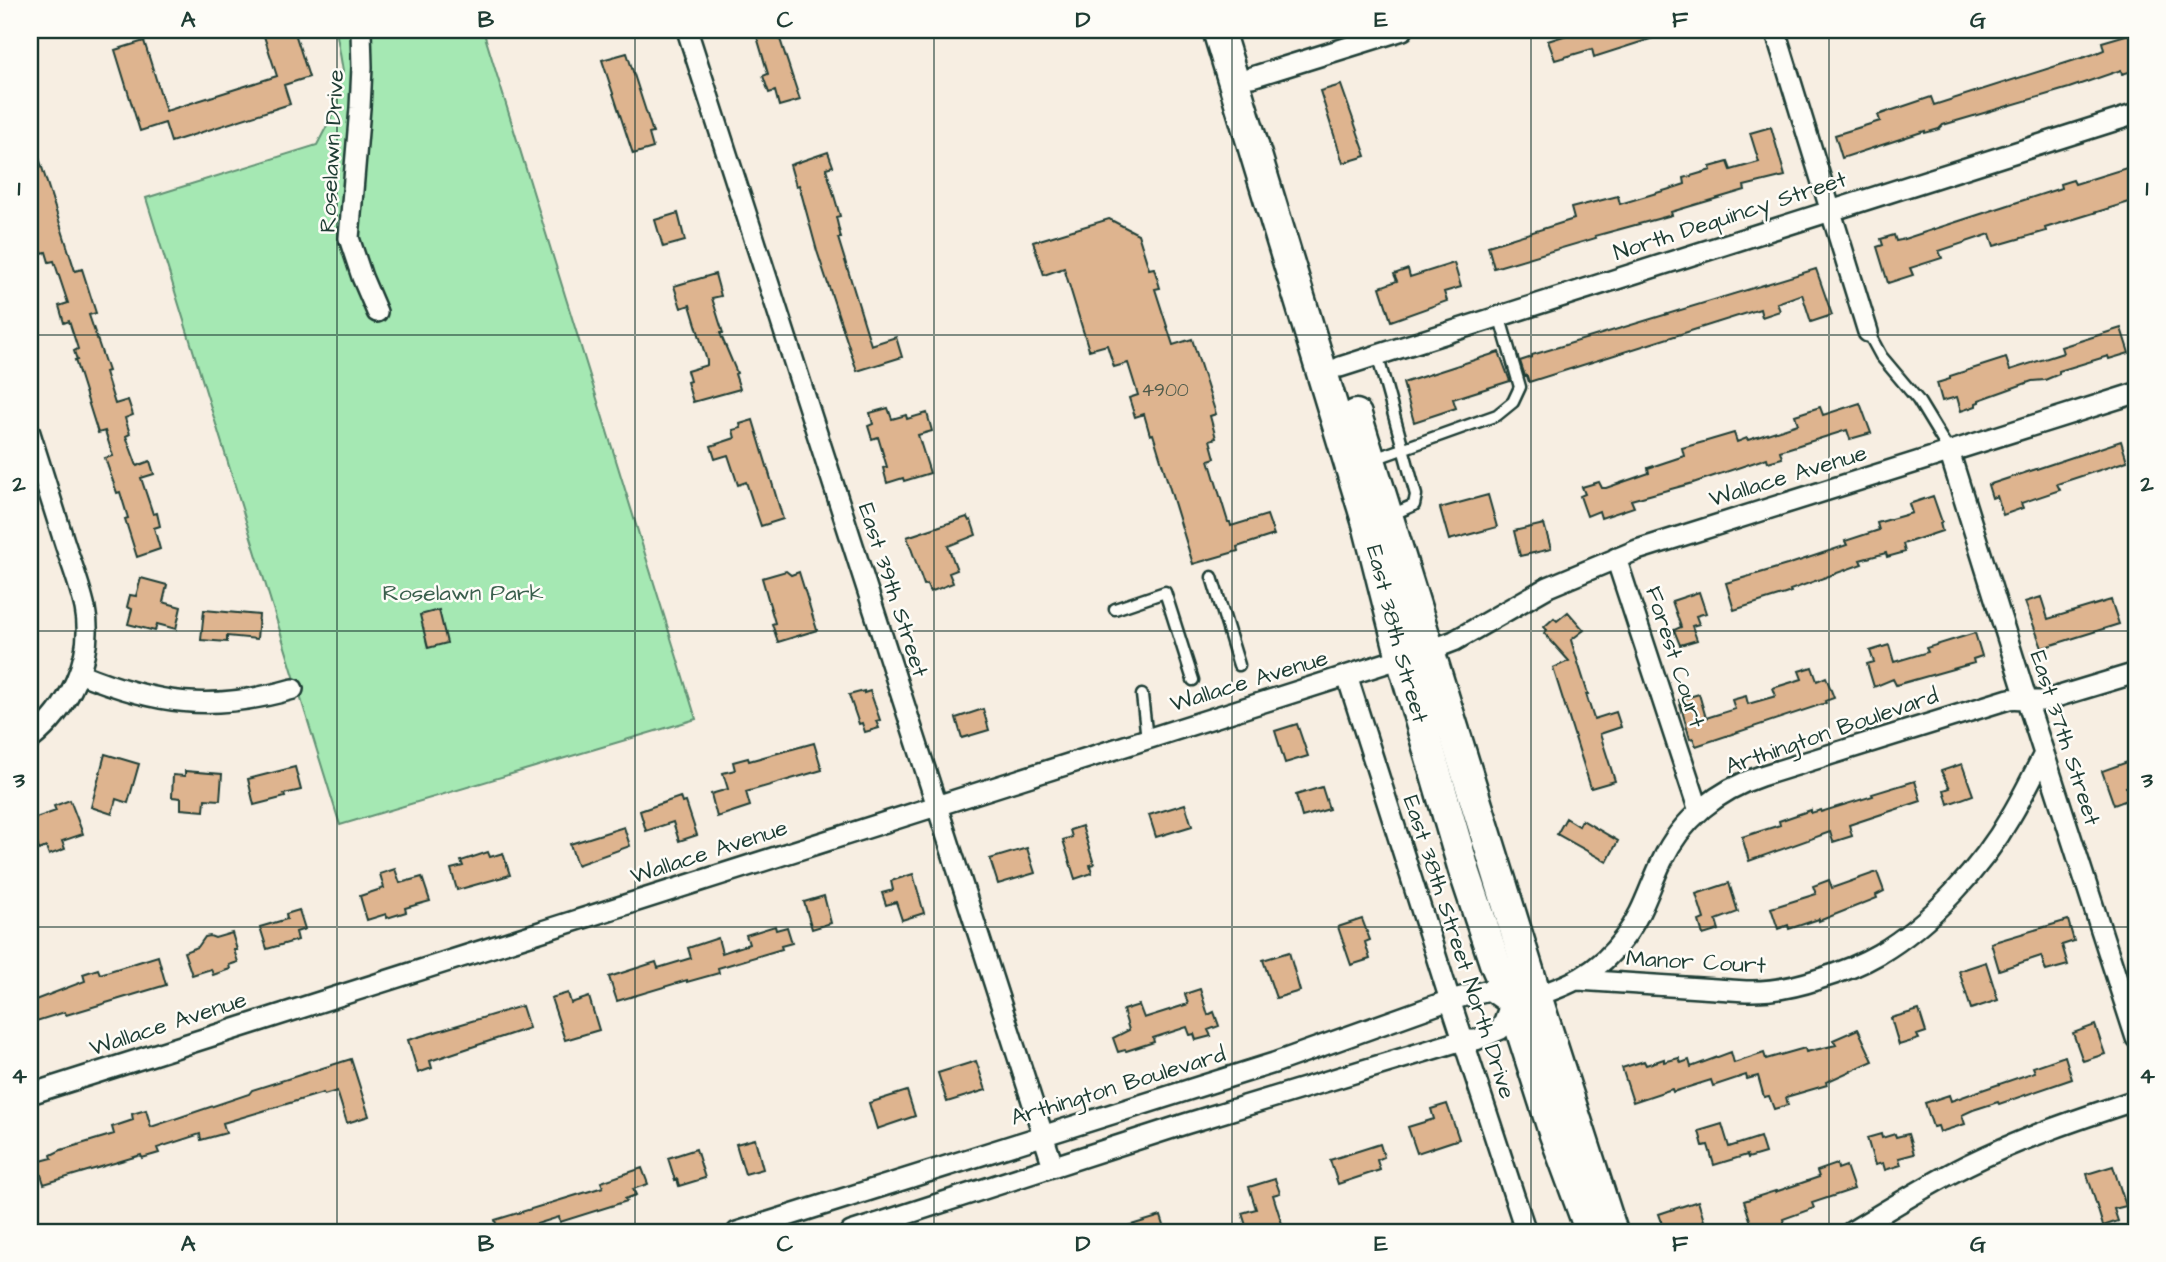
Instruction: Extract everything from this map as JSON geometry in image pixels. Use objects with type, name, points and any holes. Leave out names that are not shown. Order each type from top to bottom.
[{"type":"main road","name":"East 38th Street","points":[[1218,30],[1368,524],[1415,654],[1520,1002],[1553,1129],[1591,1232]]},
{"type":"main road","name":"East 38th Street","points":[[1238,30],[1388,516],[1415,654]]},
{"type":"main road","name":"East 38th Street","points":[[1520,1002],[1612,1232]]},
{"type":"street","name":"Roselawn Drive","points":[[361,30],[360,108],[349,238],[377,312]]},
{"type":"street","name":"East 39th Street","points":[[687,30],[1053,1166]]},
{"type":"street","points":[[1252,77],[1403,30]]},
{"type":"street","points":[[1775,30],[1868,332]]},
{"type":"street","name":"North Dequincy Street","points":[[1340,366],[2136,114]]},
{"type":"street","name":"Wallace Avenue","points":[[30,1094],[1415,654],[1454,641],[1548,587],[1616,558],[1672,538],[2136,393]]},
{"type":"street","points":[[30,433],[85,607],[87,631],[79,673],[62,706],[30,740]]},
{"type":"street","name":"East 37th Street","points":[[1949,451],[2136,1038]]},
{"type":"street","name":"Forest Court","points":[[1616,558],[1699,811]]},
{"type":"street","points":[[79,673],[123,690],[173,701],[238,701],[293,689]]},
{"type":"street","name":"Arthington Boulevard","points":[[737,1232],[1273,1063],[1450,1000],[1489,990],[1520,1002],[1578,980],[1605,959],[1624,938],[1645,904],[1655,876],[1682,829],[1699,811],[1727,790],[1751,780],[2009,699],[2043,701],[2136,673]]},
{"type":"street","name":"East 38th Street North Drive","points":[[1347,676],[1526,1232]]},
{"type":"street","name":"Manor Court","points":[[1578,980],[1746,992],[1768,991],[1828,976],[1874,957],[1919,924],[1970,874],[2011,816],[2044,754]]},
{"type":"street","points":[[851,1232],[1271,1097],[1463,1040],[1476,1040],[1501,1029],[1520,1002]]},
{"type":"street","points":[[1851,1232],[1917,1192],[1980,1159],[2058,1126],[2136,1100]]},
{"type":"lane","points":[[1371,460],[1497,415],[1513,402],[1520,387],[1499,316]]},
{"type":"lane","points":[[1868,332],[1881,356],[1918,400],[1949,451]]},
{"type":"lane","points":[[1377,354],[1416,495],[1414,505],[1388,516]]},
{"type":"lane","points":[[1212,577],[1239,665]]},
{"type":"lane","points":[[1115,609],[1165,592],[1193,680]]},
{"type":"lane","points":[[1142,695],[1147,739]]},
{"type":"green space","name":"Roselawn Park","points":[[336,30],[483,30],[696,719],[340,825],[146,198],[317,145],[331,118],[343,71]]},
{"type":"building","points":[[262,30],[294,30],[309,77],[284,85],[290,104],[171,142],[165,123],[140,131],[115,50],[144,41],[166,111],[277,76]]},
{"type":"building","points":[[755,30],[777,30],[800,100],[779,106],[775,91],[769,93],[763,76],[768,74]]},
{"type":"building","points":[[1594,30],[1669,30],[1669,33],[1594,57],[1592,49],[1555,60],[1548,41]]},
{"type":"building","points":[[2136,32],[2136,70],[2122,74],[2121,70],[1842,158],[1835,135],[1880,121],[1878,115],[1931,97],[1934,105],[2094,54],[2104,50],[2102,42]]},
{"type":"building","points":[[627,53],[653,133],[649,134],[653,148],[633,154],[602,60]]},
{"type":"building","points":[[1341,85],[1366,156],[1343,163],[1320,91]]},
{"type":"building","points":[[1771,127],[1785,176],[1744,186],[1745,190],[1671,212],[1672,215],[1494,268],[1488,246],[1574,219],[1571,208],[1618,196],[1620,204],[1685,184],[1684,178],[1711,170],[1710,167],[1728,162],[1731,170],[1759,162],[1750,133]]},
{"type":"building","points":[[30,139],[33,139],[75,271],[82,269],[96,313],[89,315],[108,371],[105,372],[115,404],[128,400],[133,415],[125,418],[130,434],[126,436],[137,466],[150,461],[154,474],[141,478],[153,514],[157,513],[160,526],[154,528],[160,549],[137,557],[120,492],[117,493],[105,458],[113,456],[105,431],[98,433],[75,360],[74,351],[78,349],[69,321],[64,323],[59,306],[68,303],[54,261],[49,262],[46,252],[42,253],[30,216]]},
{"type":"building","points":[[828,152],[833,166],[826,168],[840,216],[836,217],[841,238],[838,238],[871,345],[896,337],[902,357],[857,371],[817,251],[799,185],[796,186],[790,165]]},
{"type":"building","points":[[2136,165],[2136,200],[1994,246],[1990,234],[1939,251],[1942,258],[1910,268],[1913,275],[1888,283],[1877,247],[1883,245],[1881,239],[1894,235],[1896,241],[1901,240],[2061,188],[2060,184],[2073,180],[2075,184]]},
{"type":"building","points":[[678,213],[685,241],[663,247],[655,220]]},
{"type":"building","points":[[1109,219],[1138,234],[1149,269],[1154,268],[1160,288],[1155,289],[1173,345],[1192,339],[1216,414],[1210,416],[1216,438],[1210,440],[1215,458],[1209,460],[1228,522],[1231,526],[1267,515],[1274,535],[1237,547],[1238,551],[1193,564],[1153,434],[1150,435],[1144,414],[1135,417],[1129,398],[1138,395],[1128,363],[1114,367],[1107,345],[1089,350],[1064,268],[1044,275],[1033,242]]},
{"type":"building","points":[[1454,263],[1461,287],[1444,292],[1447,301],[1391,321],[1380,287],[1397,281],[1394,274],[1408,269],[1410,277]]},
{"type":"building","points":[[1816,269],[1832,315],[1811,322],[1802,294],[1777,303],[1780,311],[1762,317],[1760,309],[1529,382],[1525,376],[1520,361],[1532,355]]},
{"type":"building","points":[[715,274],[721,296],[712,298],[723,333],[720,333],[737,373],[735,374],[740,389],[693,402],[687,371],[707,365],[707,361],[690,305],[681,308],[674,286]]},
{"type":"building","points":[[2121,328],[2129,353],[2109,359],[2108,356],[2059,371],[2059,374],[2045,380],[2032,381],[1979,400],[1976,406],[1961,411],[1957,397],[1942,401],[1937,383],[1950,379],[1950,376],[2006,358],[2010,370],[2063,353],[2061,347]]},
{"type":"building","points":[[1499,352],[1510,381],[1453,399],[1456,408],[1414,422],[1403,383]]},
{"type":"building","points":[[1860,403],[1871,433],[1850,439],[1847,430],[1780,451],[1782,458],[1768,462],[1767,458],[1631,500],[1634,507],[1601,518],[1599,511],[1587,516],[1580,496],[1585,494],[1582,487],[1599,482],[1602,488],[1606,488],[1649,473],[1648,468],[1684,456],[1682,448],[1734,433],[1737,442],[1747,438],[1748,440],[1798,424],[1795,415],[1820,407],[1823,415]]},
{"type":"building","points":[[888,408],[892,419],[906,415],[907,419],[927,413],[932,431],[918,435],[930,473],[887,483],[883,468],[887,467],[878,437],[872,439],[868,426],[873,424],[870,413]]},
{"type":"building","points":[[753,420],[783,519],[761,526],[746,482],[738,485],[728,455],[715,459],[711,446],[735,438],[733,430],[741,428],[740,424]]},
{"type":"building","points":[[2121,441],[2127,461],[2057,484],[2060,490],[2021,503],[2023,508],[2003,515],[1997,496],[1992,498],[1988,485]]},
{"type":"building","points":[[1488,495],[1497,527],[1449,540],[1440,508]]},
{"type":"building","points":[[1933,496],[1942,522],[1942,531],[1903,544],[1905,552],[1887,557],[1886,553],[1860,560],[1862,564],[1790,590],[1791,592],[1734,610],[1726,583],[1847,545],[1845,541],[1879,530],[1877,523],[1912,513],[1909,504]]},
{"type":"building","points":[[967,517],[971,520],[976,535],[948,546],[957,570],[949,573],[953,583],[930,592],[927,584],[924,585],[907,537]]},
{"type":"building","points":[[1544,524],[1551,549],[1520,556],[1514,531]]},
{"type":"building","points":[[786,571],[791,575],[799,572],[817,630],[778,642],[762,578]]},
{"type":"building","points":[[141,578],[167,585],[163,602],[181,607],[176,629],[157,624],[155,631],[128,624],[132,609],[127,607],[130,595],[136,596]]},
{"type":"building","points":[[1699,592],[1706,613],[1696,616],[1699,624],[1692,626],[1697,640],[1680,645],[1674,630],[1681,627],[1672,601]]},
{"type":"building","points":[[2041,597],[2048,619],[2111,600],[2119,624],[2042,648],[2025,602]]},
{"type":"building","points":[[204,610],[259,615],[257,639],[227,636],[227,642],[201,640]]},
{"type":"building","points":[[439,610],[447,643],[428,648],[420,615]]},
{"type":"building","points":[[1568,612],[1584,630],[1571,640],[1594,719],[1616,712],[1621,727],[1600,734],[1615,781],[1591,788],[1553,668],[1569,661],[1544,633],[1547,630],[1544,627],[1554,618],[1557,621]]},
{"type":"building","points":[[1975,633],[1982,656],[1973,659],[1974,663],[1896,685],[1893,679],[1874,687],[1867,664],[1874,662],[1870,651],[1889,645],[1894,662],[1928,652],[1926,648]]},
{"type":"building","points":[[1812,667],[1817,681],[1826,677],[1834,698],[1825,701],[1826,703],[1696,746],[1693,738],[1690,739],[1679,700],[1699,694],[1706,718],[1735,709],[1732,700],[1746,696],[1748,704],[1776,696],[1773,688],[1802,679],[1799,671]]},
{"type":"building","points":[[870,691],[880,720],[876,721],[879,728],[865,732],[862,723],[859,724],[849,695]]},
{"type":"building","points":[[983,709],[989,730],[962,738],[956,718]]},
{"type":"building","points":[[1297,724],[1308,756],[1285,763],[1275,731]]},
{"type":"building","points":[[814,743],[822,770],[746,792],[750,806],[717,817],[711,794],[728,789],[723,773],[735,770],[733,762],[748,758],[749,761]]},
{"type":"building","points":[[105,754],[139,764],[128,803],[116,799],[112,814],[91,807]]},
{"type":"building","points":[[2136,759],[2136,784],[2126,787],[2130,799],[2114,805],[2102,771]]},
{"type":"building","points":[[1962,764],[1973,795],[1948,804],[1944,790],[1950,788],[1941,771]]},
{"type":"building","points":[[295,767],[301,790],[254,805],[248,779]]},
{"type":"building","points":[[185,771],[222,774],[220,800],[205,799],[204,811],[181,809],[181,798],[172,797],[173,775],[185,776]]},
{"type":"building","points":[[1915,781],[1921,801],[1849,825],[1852,836],[1833,842],[1830,832],[1749,861],[1742,837],[1780,825],[1779,821],[1811,810],[1811,813],[1821,812]]},
{"type":"building","points":[[1322,787],[1329,809],[1302,817],[1296,795]]},
{"type":"building","points":[[680,797],[682,803],[686,802],[697,835],[679,841],[673,822],[646,831],[640,811]]},
{"type":"building","points":[[70,800],[83,834],[62,841],[65,849],[49,855],[46,847],[39,850],[30,820],[56,811],[54,806]]},
{"type":"building","points":[[1185,804],[1192,826],[1156,837],[1149,815]]},
{"type":"building","points":[[1566,818],[1579,826],[1582,820],[1618,841],[1607,862],[1557,834]]},
{"type":"building","points":[[1082,826],[1094,864],[1090,865],[1092,873],[1075,879],[1063,840],[1072,837],[1070,830]]},
{"type":"building","points":[[624,827],[630,846],[577,865],[570,844]]},
{"type":"building","points":[[1027,848],[1035,873],[998,884],[990,859]]},
{"type":"building","points":[[488,852],[490,857],[503,853],[510,875],[457,890],[451,869],[463,866],[461,861]]},
{"type":"building","points":[[395,869],[400,883],[422,877],[430,901],[405,908],[406,912],[387,918],[386,914],[367,920],[360,896],[384,888],[380,874]]},
{"type":"building","points":[[1877,872],[1884,891],[1876,895],[1877,898],[1819,921],[1789,929],[1788,925],[1778,929],[1771,908],[1816,894],[1813,886],[1829,880],[1832,888]]},
{"type":"building","points":[[913,874],[924,913],[902,920],[896,902],[886,905],[882,893],[893,890],[891,881]]},
{"type":"building","points":[[1729,883],[1738,912],[1716,920],[1719,930],[1703,935],[1699,921],[1704,919],[1696,894]]},
{"type":"building","points":[[824,896],[831,923],[812,929],[804,902]]},
{"type":"building","points":[[299,910],[305,929],[296,932],[298,940],[267,949],[260,927],[287,919],[286,914]]},
{"type":"building","points":[[1362,919],[1370,940],[1365,942],[1370,959],[1351,965],[1338,927]]},
{"type":"building","points":[[2068,920],[2074,941],[2062,945],[2068,965],[2046,971],[2041,956],[1999,970],[1991,943]]},
{"type":"building","points":[[775,926],[776,930],[787,927],[792,943],[781,946],[782,949],[718,968],[719,973],[617,1001],[609,977],[656,962],[658,968],[691,958],[688,948],[718,938],[722,953],[749,944],[746,935]]},
{"type":"building","points":[[232,933],[238,962],[229,965],[230,969],[213,975],[211,969],[192,975],[184,952],[198,947],[205,937],[215,938]]},
{"type":"building","points":[[1289,952],[1300,991],[1276,998],[1263,960]]},
{"type":"building","points":[[158,956],[166,985],[30,1023],[30,1002],[85,981],[83,974],[98,969],[100,974]]},
{"type":"building","points":[[1986,962],[1998,1000],[1971,1009],[1959,971]]},
{"type":"building","points":[[1200,989],[1208,1015],[1214,1012],[1219,1026],[1208,1030],[1211,1036],[1196,1040],[1187,1027],[1153,1038],[1154,1042],[1118,1052],[1113,1038],[1129,1030],[1123,1010],[1139,1005],[1144,1018],[1188,1004],[1185,994]]},
{"type":"building","points":[[568,993],[571,1003],[589,997],[599,1030],[565,1040],[551,998]]},
{"type":"building","points":[[522,1006],[529,1028],[430,1061],[432,1068],[418,1073],[408,1040]]},
{"type":"building","points":[[1919,1010],[1926,1032],[1917,1035],[1919,1039],[1899,1045],[1891,1018]]},
{"type":"building","points":[[2095,1025],[2105,1054],[2083,1061],[2073,1033]]},
{"type":"building","points":[[1858,1029],[1873,1061],[1826,1082],[1827,1085],[1786,1097],[1788,1105],[1774,1109],[1769,1096],[1764,1097],[1758,1076],[1747,1079],[1746,1075],[1713,1086],[1711,1080],[1673,1092],[1672,1089],[1633,1102],[1622,1068],[1644,1061],[1646,1065],[1664,1059],[1664,1062],[1679,1058],[1681,1063],[1689,1060],[1691,1067],[1731,1052],[1734,1063],[1764,1053],[1766,1059],[1805,1048],[1806,1052],[1836,1045],[1833,1040]]},
{"type":"building","points":[[2065,1056],[2072,1079],[1973,1110],[1962,1115],[1965,1124],[1940,1132],[1938,1126],[1933,1127],[1925,1103],[1949,1095],[1951,1101],[2035,1072],[2033,1067]]},
{"type":"building","points":[[351,1059],[369,1116],[347,1123],[337,1091],[324,1095],[323,1093],[223,1123],[226,1133],[201,1140],[200,1134],[157,1148],[159,1153],[142,1158],[141,1155],[44,1184],[37,1162],[52,1158],[51,1155],[61,1150],[114,1134],[112,1127],[133,1120],[132,1114],[146,1110],[151,1127],[249,1094],[252,1090]]},
{"type":"building","points":[[976,1061],[986,1090],[947,1102],[938,1073]]},
{"type":"building","points":[[907,1091],[915,1116],[877,1129],[869,1103]]},
{"type":"building","points":[[1447,1104],[1459,1139],[1417,1153],[1408,1127],[1434,1119],[1431,1109]]},
{"type":"building","points":[[1722,1124],[1729,1147],[1760,1137],[1765,1153],[1748,1158],[1747,1155],[1714,1165],[1708,1145],[1703,1146],[1699,1131]]},
{"type":"building","points":[[1881,1134],[1882,1138],[1908,1134],[1914,1154],[1899,1158],[1901,1165],[1885,1170],[1883,1163],[1875,1165],[1867,1138]]},
{"type":"building","points":[[755,1139],[763,1169],[745,1174],[736,1144]]},
{"type":"building","points":[[1380,1144],[1384,1157],[1377,1160],[1380,1170],[1338,1184],[1330,1160]]},
{"type":"building","points":[[696,1149],[705,1178],[679,1186],[668,1158]]},
{"type":"building","points":[[1837,1164],[1838,1169],[1846,1166],[1854,1189],[1812,1203],[1814,1208],[1783,1219],[1786,1228],[1775,1232],[1754,1232],[1744,1201],[1819,1177],[1817,1171]]},
{"type":"building","points":[[2113,1166],[2126,1206],[2114,1209],[2118,1221],[2103,1226],[2087,1174]]},
{"type":"building","points":[[642,1168],[648,1184],[633,1189],[636,1195],[625,1199],[627,1201],[560,1222],[559,1217],[524,1228],[525,1232],[498,1232],[495,1220],[603,1187],[601,1182]]},
{"type":"building","points":[[1275,1179],[1280,1193],[1273,1195],[1283,1227],[1266,1232],[1248,1232],[1242,1213],[1256,1209],[1249,1187]]},
{"type":"building","points":[[1698,1201],[1705,1224],[1679,1232],[1674,1232],[1672,1226],[1664,1228],[1659,1214]]},
{"type":"building","points":[[1161,1216],[1166,1232],[1119,1232],[1118,1229]]}]
